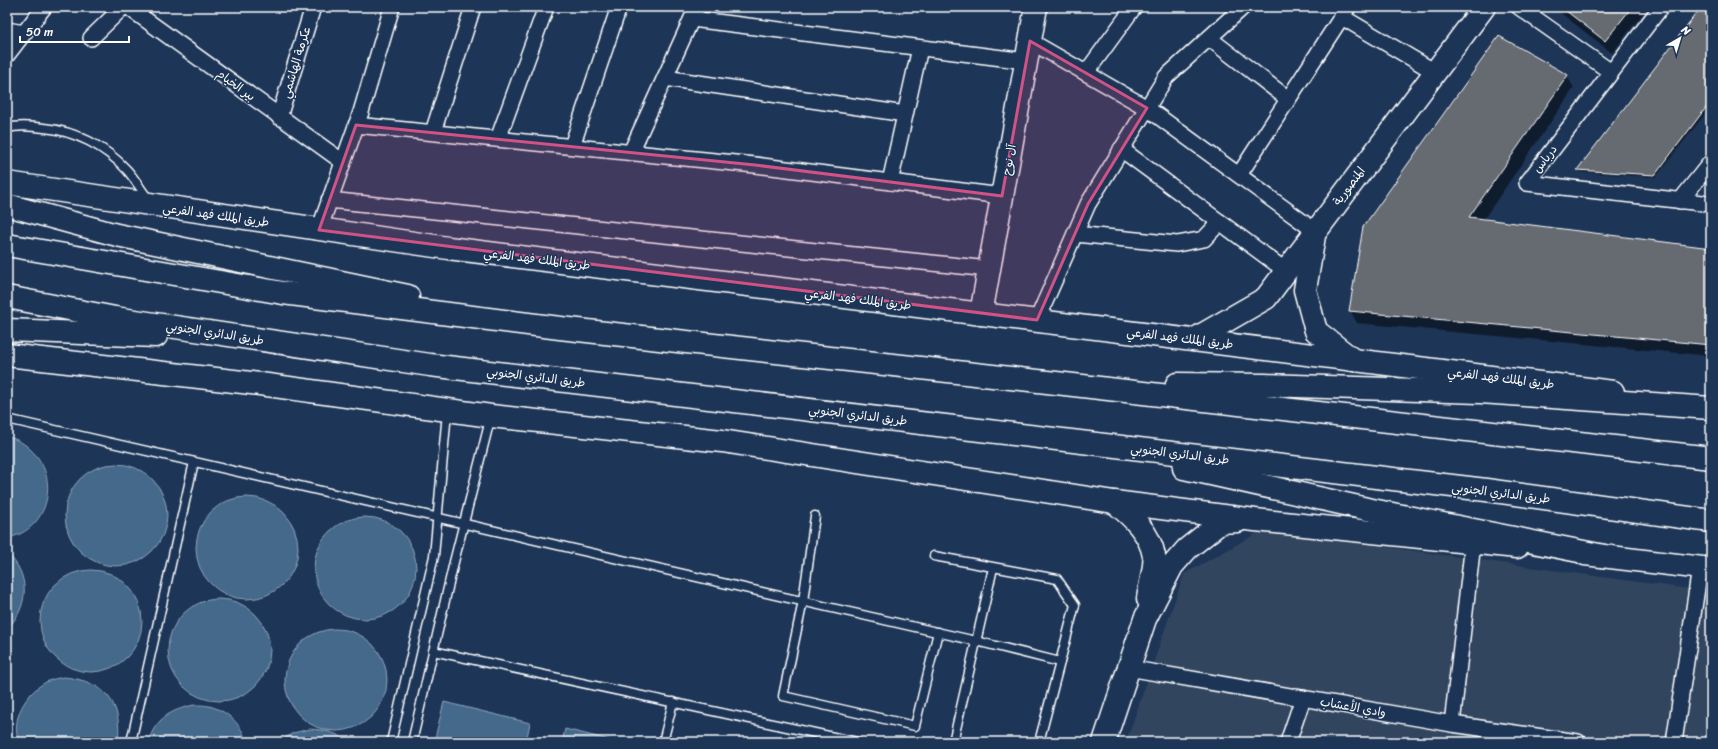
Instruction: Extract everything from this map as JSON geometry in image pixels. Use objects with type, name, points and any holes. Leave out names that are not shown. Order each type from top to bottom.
[{"type":"main road","name":"المنصورية","points":[[1193,340],[1266,298],[1484,7]]},
{"type":"main road","name":"آل نوح","points":[[982,314],[1028,51],[1037,9]]},
{"type":"main road","name":"طريق الملك فهد الفرعي","points":[[7,183],[448,248],[1711,404]]},
{"type":"main road","points":[[7,205],[117,235],[560,328]]},
{"type":"main road","points":[[1315,231],[1305,290],[1316,331],[1353,360]]},
{"type":"main road","points":[[7,245],[283,293],[560,328],[1056,382],[1711,458]]},
{"type":"main road","name":"طريق الدائري الجنوبي","points":[[7,296],[115,318],[430,365],[1486,490],[1706,520]]},
{"type":"main road","points":[[7,330],[144,335],[336,351]]},
{"type":"main road","points":[[7,355],[260,384],[447,411],[722,441],[1114,502],[1256,520],[1706,568]]},
{"type":"main road","points":[[1056,382],[1265,385],[1480,392],[1711,408]]},
{"type":"main road","points":[[1004,433],[1218,474],[1367,509],[1604,556]]},
{"type":"main road","points":[[1114,502],[1132,517],[1146,535],[1154,557],[1145,619]]},
{"type":"main road","points":[[1104,742],[1145,619],[1172,566],[1187,548],[1221,522],[1256,520]]},
{"type":"street","points":[[7,55],[44,7]]},
{"type":"street","points":[[91,38],[123,7]]},
{"type":"street","name":"بير الخيام","points":[[128,7],[343,162]]},
{"type":"street","name":"عكرمة الهاشمي","points":[[280,117],[313,7]]},
{"type":"street","points":[[319,230],[356,125],[392,7]]},
{"type":"street","points":[[433,132],[473,7]]},
{"type":"street","points":[[498,139],[546,7]]},
{"type":"street","points":[[572,146],[619,7]]},
{"type":"street","points":[[1086,73],[1134,7]]},
{"type":"street","points":[[1037,320],[1088,204],[1166,77],[1243,7]]},
{"type":"street","points":[[1519,7],[1611,72]]},
{"type":"street","name":"درباس","points":[[1661,7],[1527,183],[1711,204]]},
{"type":"street","points":[[1239,176],[1345,12],[1435,72]]},
{"type":"street","points":[[631,152],[694,13],[920,48],[1028,51],[1086,73],[1147,108],[1315,231]]},
{"type":"street","points":[[7,30],[24,33]]},
{"type":"street","points":[[1209,38],[1288,99]]},
{"type":"street","points":[[890,182],[920,48]]},
{"type":"street","points":[[665,78],[905,114]]},
{"type":"street","points":[[356,125],[755,165],[1002,196]]},
{"type":"street","points":[[1121,149],[1286,271]]},
{"type":"street","points":[[1680,201],[1711,162]]},
{"type":"street","points":[[329,200],[990,269]]},
{"type":"street","points":[[1074,234],[1177,244],[1204,239],[1220,222]]},
{"type":"street","points":[[1452,724],[1472,542]]},
{"type":"street","points":[[1674,742],[1706,568]]},
{"type":"street","name":"وادي الأعشاب","points":[[1128,668],[1452,724],[1569,741]]},
{"type":"street","points":[[1288,742],[1303,698]]},
{"type":"lane","points":[[7,128],[22,125],[48,128],[72,134],[92,142],[126,170],[153,205]]},
{"type":"lane","points":[[392,742],[434,556],[447,411]]},
{"type":"lane","points":[[412,742],[491,416]]},
{"type":"lane","points":[[7,419],[938,632],[1060,662]]},
{"type":"lane","points":[[131,742],[194,462]]},
{"type":"lane","points":[[815,516],[803,601],[783,696],[915,726],[938,632]]},
{"type":"lane","points":[[934,556],[1057,579],[1074,605],[1039,742]]},
{"type":"lane","points":[[953,742],[992,568]]},
{"type":"lane","points":[[433,651],[857,742]]},
{"type":"lane","points":[[663,742],[673,702]]},
{"type":"highlighted area","points":[[1030,41],[1147,108],[1088,204],[1037,320],[319,230],[356,125],[755,165],[1002,196]]},
{"type":"shaded area","points":[[7,437],[17,440],[26,446],[40,461],[46,474],[48,488],[46,502],[41,514],[33,525],[21,533],[7,538]]},
{"type":"shaded area","points":[[116,464],[136,468],[144,472],[152,479],[159,487],[163,495],[167,515],[163,535],[159,543],[152,551],[144,558],[136,562],[116,566],[96,562],[88,558],[80,551],[73,543],[69,535],[65,515],[69,495],[73,487],[80,479],[88,472],[96,468]]},
{"type":"shaded area","points":[[247,497],[267,501],[275,505],[283,512],[290,520],[294,528],[298,548],[294,568],[290,576],[283,584],[275,591],[267,595],[247,599],[227,595],[219,591],[211,584],[204,576],[200,568],[196,548],[200,528],[204,520],[211,512],[219,505],[227,501]]},
{"type":"shaded area","points":[[365,517],[385,521],[393,525],[401,532],[408,540],[412,548],[416,568],[412,588],[408,596],[401,604],[393,611],[385,615],[365,619],[345,615],[337,611],[329,604],[322,596],[318,588],[314,568],[318,548],[322,540],[329,532],[337,525],[345,521]]},
{"type":"shaded area","points":[[1263,530],[1711,592],[1711,742],[1126,742],[1184,574]]},
{"type":"shaded area","points":[[7,553],[15,562],[20,571],[24,591],[20,611],[7,629]]},
{"type":"shaded area","points":[[91,570],[111,574],[119,578],[127,585],[134,593],[138,601],[142,621],[138,641],[134,649],[127,657],[119,664],[111,668],[91,672],[71,668],[63,664],[55,657],[48,649],[44,641],[40,621],[44,601],[48,593],[55,585],[63,578],[71,574]]},
{"type":"shaded area","points":[[219,599],[239,603],[247,607],[255,614],[262,622],[266,630],[270,650],[266,670],[262,678],[255,686],[247,693],[239,697],[219,701],[199,697],[191,693],[183,686],[176,678],[172,670],[168,650],[172,630],[176,622],[183,614],[191,607],[199,603]]},
{"type":"shaded area","points":[[336,629],[356,633],[364,637],[372,644],[379,652],[383,660],[387,680],[383,700],[379,708],[372,716],[364,723],[356,727],[336,731],[316,727],[308,723],[300,716],[293,708],[289,700],[285,680],[289,660],[293,652],[300,644],[308,637],[316,633]]},
{"type":"shaded area","points":[[64,677],[90,683],[108,696],[114,705],[117,716],[119,728],[118,742],[19,742],[17,733],[18,716],[26,700],[46,682]]},
{"type":"shaded area","points":[[444,702],[530,723],[526,742],[434,742]]},
{"type":"shaded area","points":[[194,705],[209,706],[222,711],[237,724],[246,742],[148,742],[155,727],[165,716]]},
{"type":"shaded area","points":[[310,729],[330,732],[348,742],[279,742],[293,733]]},
{"type":"shaded area","points":[[565,729],[618,742],[562,742]]},
{"type":"building","points":[[1561,7],[1632,7],[1605,41]]},
{"type":"building","points":[[1701,7],[1711,7],[1711,101],[1655,175],[1577,170]]},
{"type":"building","points":[[1499,36],[1568,75],[1469,217],[1711,248],[1711,345],[1349,311],[1363,227]]}]
